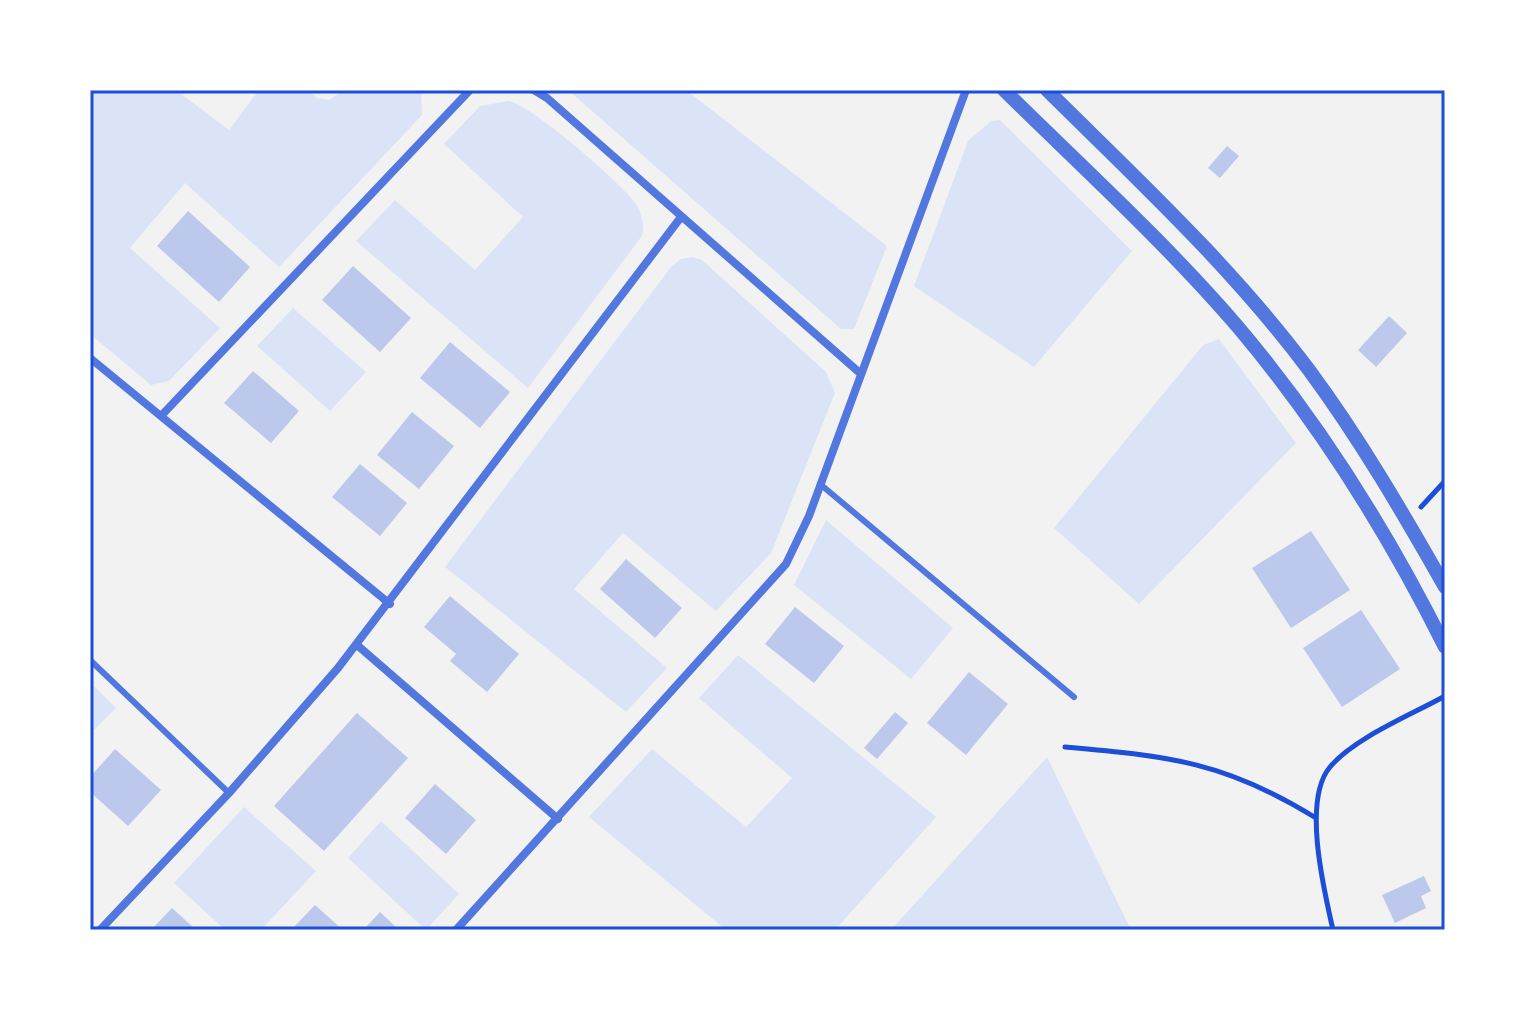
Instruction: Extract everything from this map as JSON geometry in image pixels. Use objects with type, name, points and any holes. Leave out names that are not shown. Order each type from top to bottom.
[{"type":"street","points":[[161,416],[470,90]]},
{"type":"street","points":[[534,90],[547,98],[861,374]]},
{"type":"street","points":[[456,930],[776,576],[798,543],[966,90]]},
{"type":"street","points":[[1004,90],[1174,256],[1264,360],[1340,467],[1445,647]]},
{"type":"street","points":[[1047,90],[1195,235],[1254,303],[1352,431],[1445,587]]},
{"type":"street","points":[[100,930],[229,793],[357,645],[681,217]]},
{"type":"street","points":[[90,358],[390,604]]},
{"type":"street","points":[[357,645],[558,819]]},
{"type":"lane","points":[[820,484],[1074,697]]},
{"type":"lane","points":[[90,660],[229,793]]},
{"type":"path","points":[[1407,521],[1445,481]]},
{"type":"path","points":[[1333,930],[1316,818],[1320,784],[1329,768],[1365,741],[1445,696]]},
{"type":"path","points":[[1065,747],[1193,761],[1244,778],[1316,818]]},
{"type":"shaded area","points":[[90,90],[176,90],[229,130],[259,90],[309,90],[317,98],[329,100],[345,90],[421,90],[422,115],[279,267],[185,183],[130,248],[220,328],[169,381],[151,385],[90,334]]},
{"type":"shaded area","points":[[568,90],[686,90],[887,246],[854,329],[841,329]]},
{"type":"shaded area","points":[[509,101],[555,129],[611,177],[636,205],[643,228],[642,236],[528,388],[356,241],[395,200],[475,270],[523,217],[444,144],[480,106]]},
{"type":"shaded area","points":[[1000,120],[1132,251],[1034,367],[914,286],[968,141],[991,121]]},
{"type":"shaded area","points":[[692,257],[702,260],[826,372],[835,393],[771,553],[716,611],[623,533],[574,589],[667,668],[626,712],[445,567],[671,267],[681,259]]},
{"type":"shaded area","points":[[293,308],[366,372],[330,411],[257,346]]},
{"type":"shaded area","points":[[1219,339],[1296,443],[1139,604],[1054,528],[1203,345]]},
{"type":"shaded area","points":[[826,520],[953,628],[911,679],[794,585]]},
{"type":"shaded area","points":[[738,655],[936,817],[835,930],[726,930],[589,817],[652,749],[746,827],[792,778],[699,698]]},
{"type":"shaded area","points":[[90,682],[116,708],[90,734]]},
{"type":"shaded area","points":[[1047,757],[1131,930],[891,930]]},
{"type":"shaded area","points":[[244,807],[316,871],[261,930],[225,930],[174,883]]},
{"type":"shaded area","points":[[381,821],[459,894],[426,930],[348,858]]},
{"type":"building","points":[[1227,146],[1239,156],[1220,178],[1208,168]]},
{"type":"building","points":[[188,211],[250,267],[219,302],[157,246]]},
{"type":"building","points":[[353,266],[411,318],[380,352],[322,300]]},
{"type":"building","points":[[1389,316],[1407,333],[1376,367],[1358,350]]},
{"type":"building","points":[[450,342],[510,392],[480,428],[420,378]]},
{"type":"building","points":[[253,371],[299,411],[271,443],[224,403]]},
{"type":"building","points":[[412,412],[454,446],[419,489],[377,455]]},
{"type":"building","points":[[360,464],[407,503],[380,536],[332,497]]},
{"type":"building","points":[[1311,531],[1350,590],[1291,628],[1252,568]]},
{"type":"building","points":[[626,559],[682,608],[655,638],[600,589]]},
{"type":"building","points":[[450,596],[519,654],[487,692],[450,661],[456,654],[424,627]]},
{"type":"building","points":[[795,607],[844,646],[814,683],[765,644]]},
{"type":"building","points":[[1361,610],[1400,669],[1342,707],[1303,648]]},
{"type":"building","points":[[969,672],[1008,704],[966,755],[927,723]]},
{"type":"building","points":[[895,712],[908,723],[877,759],[864,748]]},
{"type":"building","points":[[357,713],[408,758],[324,851],[274,806]]},
{"type":"building","points":[[115,749],[161,790],[128,826],[90,792],[90,777]]},
{"type":"building","points":[[435,784],[476,820],[446,854],[405,818]]},
{"type":"building","points":[[1424,876],[1431,891],[1421,896],[1426,908],[1395,923],[1382,895]]},
{"type":"building","points":[[315,905],[343,930],[291,930]]},
{"type":"building","points":[[172,908],[196,930],[151,930]]},
{"type":"building","points":[[380,912],[399,930],[369,930],[366,927]]}]
